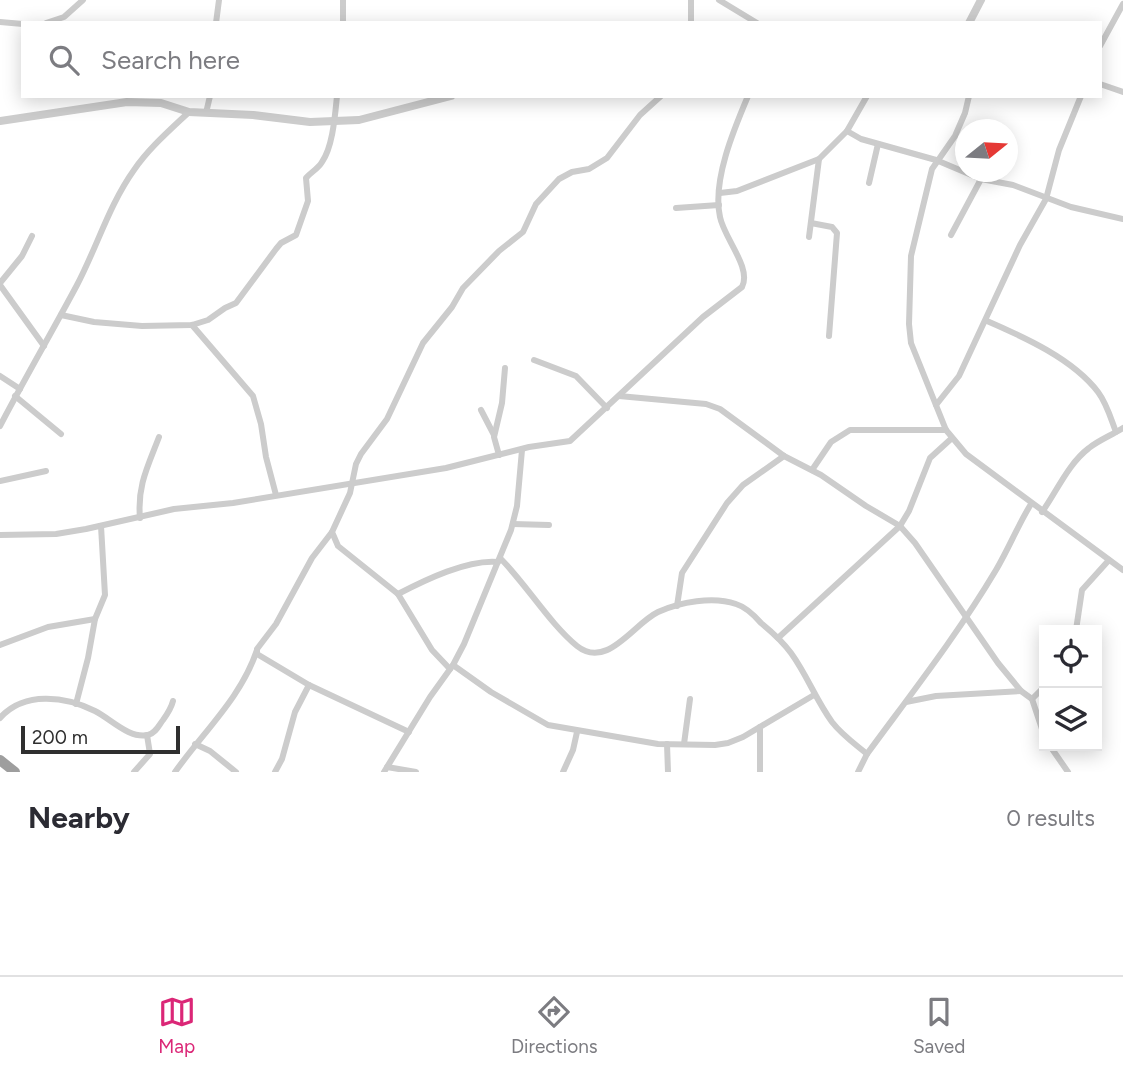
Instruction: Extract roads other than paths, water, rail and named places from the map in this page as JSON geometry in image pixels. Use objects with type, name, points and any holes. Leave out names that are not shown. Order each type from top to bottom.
[{"type":"highway","points":[[0,760],[15,772]]},
{"type":"street","points":[[52,21],[64,17],[83,0]]},
{"type":"street","points":[[216,21],[219,0]]},
{"type":"street","points":[[343,21],[344,0]]},
{"type":"street","points":[[691,0],[691,21]]},
{"type":"street","points":[[719,0],[754,21]]},
{"type":"street","points":[[969,21],[981,0]]},
{"type":"street","points":[[1102,43],[1123,4]]},
{"type":"street","points":[[0,22],[21,24]]},
{"type":"street","points":[[1102,85],[1123,92]]},
{"type":"street","points":[[206,113],[210,98]]},
{"type":"street","points":[[61,315],[94,322],[192,326],[236,303],[276,248],[296,235],[308,201],[306,178],[322,163],[335,122],[337,98]]},
{"type":"street","points":[[0,121],[127,102],[160,103],[189,112],[335,122],[383,116],[444,98]]},
{"type":"street","points":[[175,772],[235,697],[249,673],[257,649],[276,624],[306,569],[332,532],[354,483],[356,464],[387,419],[423,343],[452,307],[463,288],[499,251],[523,232],[536,204],[559,179],[572,172],[589,169],[607,158],[640,116],[659,98]]},
{"type":"street","points":[[0,535],[56,534],[174,509],[233,503],[446,468],[570,441],[704,317],[742,287],[745,273],[723,230],[719,205],[727,153],[747,98]]},
{"type":"street","points":[[720,192],[737,191],[819,159],[847,131],[866,98]]},
{"type":"street","points":[[969,98],[954,136],[936,160],[927,184],[911,256],[909,324],[915,357],[946,430],[966,454],[1123,570]]},
{"type":"street","points":[[936,405],[959,376],[987,321],[1020,244],[1046,199],[1059,149],[1080,98]]},
{"type":"street","points":[[0,426],[61,315],[89,261],[111,209],[134,170],[160,139],[189,112]]},
{"type":"street","points":[[847,131],[862,139],[955,168]]},
{"type":"street","points":[[869,183],[878,144]]},
{"type":"street","points":[[809,237],[819,159]]},
{"type":"street","points":[[951,235],[979,182]]},
{"type":"street","points":[[997,182],[1013,185],[1046,199],[1123,219]]},
{"type":"street","points":[[676,208],[719,205]]},
{"type":"street","points":[[811,223],[832,227],[836,233],[829,336]]},
{"type":"street","points":[[32,236],[22,256],[0,284],[44,346]]},
{"type":"street","points":[[987,321],[1024,337],[1079,374],[1097,390],[1120,430],[1080,455],[1042,512]]},
{"type":"street","points":[[192,326],[253,396],[276,495]]},
{"type":"street","points":[[534,360],[576,376],[607,408]]},
{"type":"street","points":[[494,437],[502,403],[505,368]]},
{"type":"street","points":[[0,376],[20,389]]},
{"type":"street","points":[[619,396],[713,405],[784,456],[812,470],[900,526],[915,543],[999,663],[1021,691],[1032,699],[1039,720]]},
{"type":"street","points":[[15,397],[61,434]]},
{"type":"street","points":[[481,410],[499,455]]},
{"type":"street","points":[[812,470],[831,442],[850,429],[946,430]]},
{"type":"street","points":[[140,518],[141,483],[159,437]]},
{"type":"street","points":[[778,638],[900,526],[909,511],[930,458],[952,438]]},
{"type":"street","points":[[414,772],[385,770],[452,667],[499,560],[513,524],[521,479],[522,450]]},
{"type":"street","points":[[677,606],[682,573],[727,503],[743,485],[784,456]]},
{"type":"street","points":[[0,481],[46,471]]},
{"type":"street","points":[[858,772],[867,754],[967,615],[997,568],[1017,525],[1031,503]]},
{"type":"street","points":[[513,524],[549,525]]},
{"type":"street","points":[[76,704],[95,620],[106,595],[101,526]]},
{"type":"street","points":[[332,532],[338,546],[398,594],[432,650],[452,667],[530,717],[548,725],[578,732],[667,744],[715,746],[728,743],[760,727],[814,695]]},
{"type":"street","points":[[321,547],[338,546]]},
{"type":"street","points":[[398,594],[471,564],[499,560],[520,578],[559,628],[578,647],[590,652],[610,650],[657,612],[710,601],[736,604],[746,608],[778,638],[791,653],[834,724],[867,754]]},
{"type":"street","points":[[1077,625],[1082,590],[1109,560]]},
{"type":"street","points":[[0,645],[48,627],[95,620]]},
{"type":"street","points":[[257,649],[257,654],[261,657],[309,685],[409,732]]},
{"type":"street","points":[[275,772],[282,759],[295,712],[309,685]]},
{"type":"street","points":[[1032,699],[1043,688]]},
{"type":"street","points":[[906,702],[936,696],[1021,691]]},
{"type":"street","points":[[0,718],[10,708],[27,700],[46,698],[94,710],[133,733],[147,735],[158,727],[171,709],[173,701]]},
{"type":"street","points":[[684,744],[690,699]]},
{"type":"street","points":[[760,727],[760,772]]},
{"type":"street","points":[[564,772],[578,732]]},
{"type":"street","points":[[134,772],[150,754],[147,735]]},
{"type":"street","points":[[195,744],[210,751],[236,772]]},
{"type":"street","points":[[667,744],[668,772]]},
{"type":"street","points":[[1053,751],[1068,772]]}]
